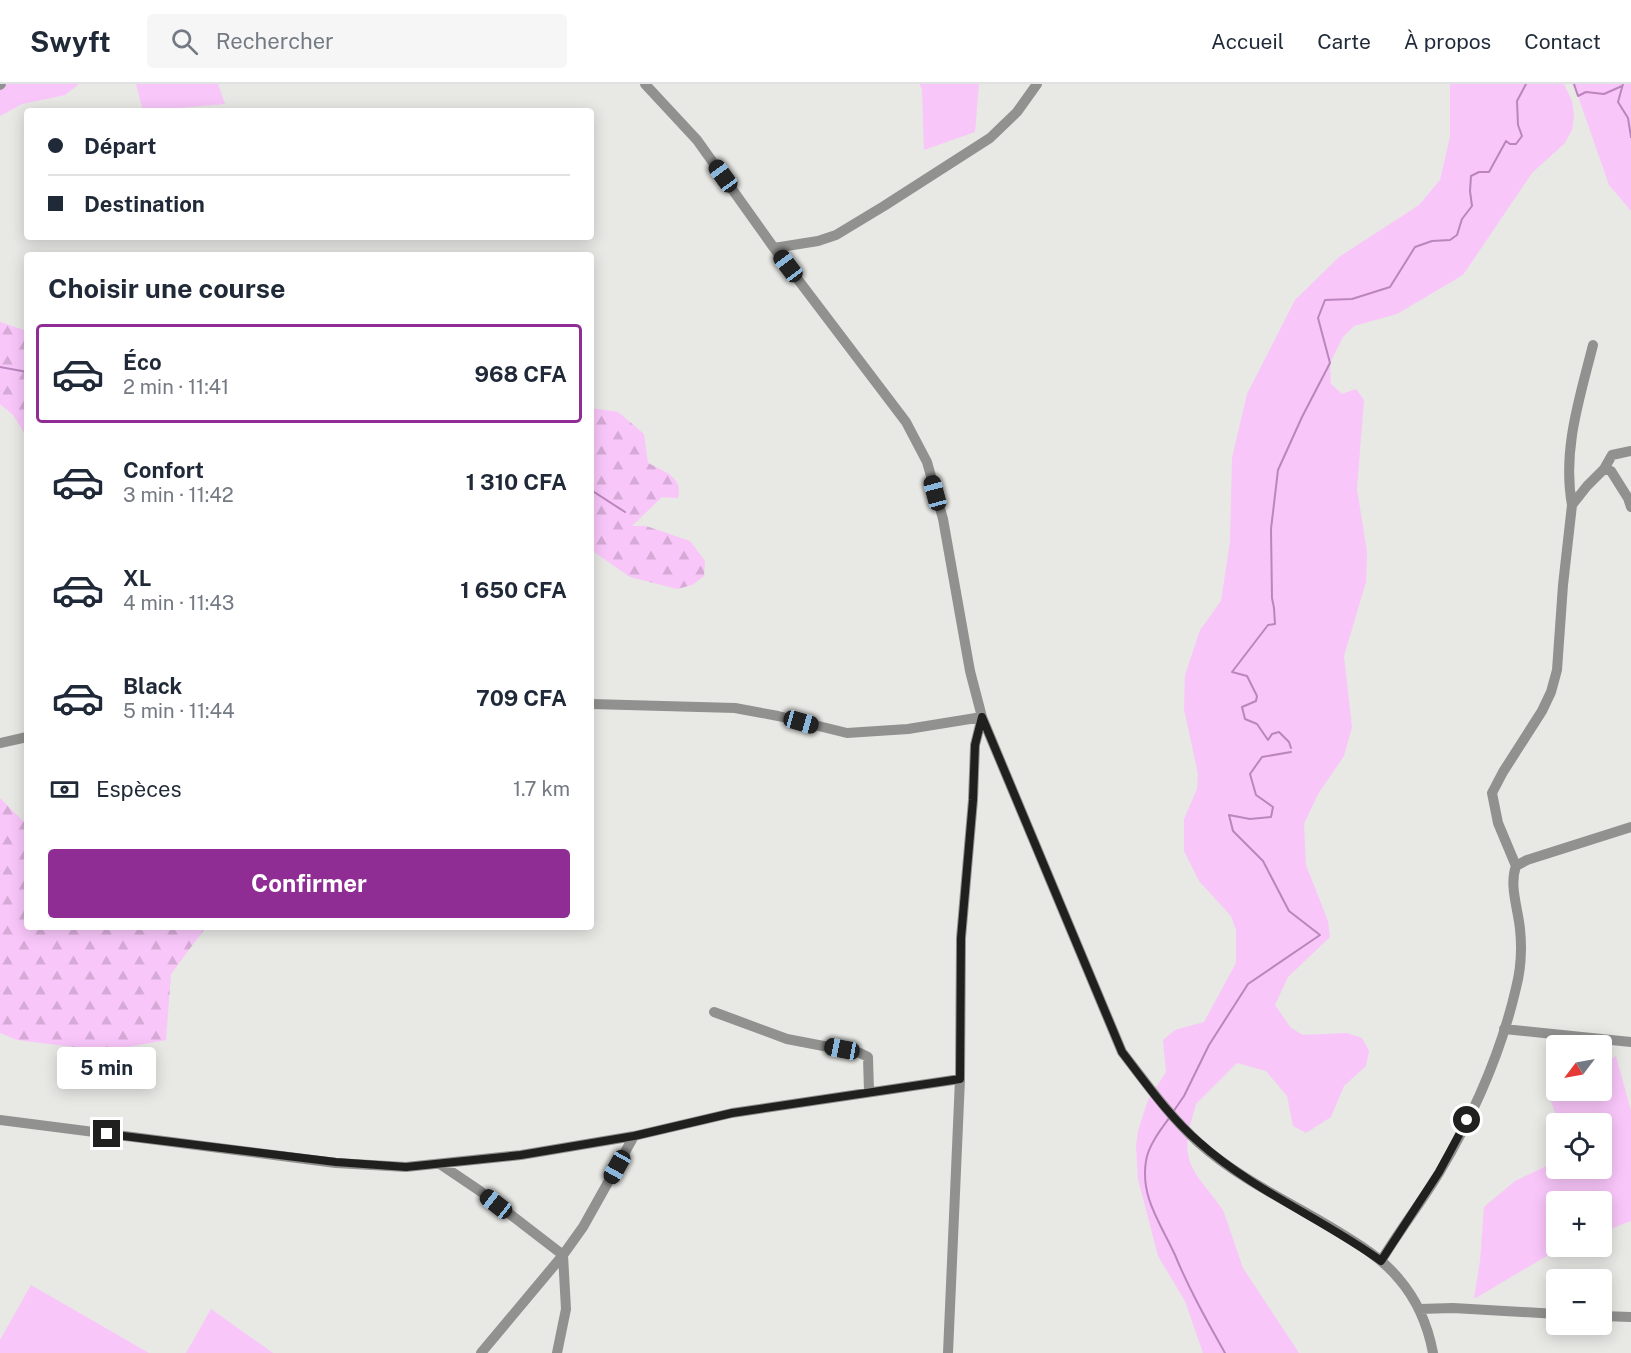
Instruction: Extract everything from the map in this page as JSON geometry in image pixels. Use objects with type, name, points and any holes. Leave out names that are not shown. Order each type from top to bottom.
[{"type":"street","points":[[645,84],[697,140],[774,248],[906,422],[927,462],[943,519],[970,671],[982,717],[1122,1052],[1158,1098],[1199,1143],[1245,1177],[1343,1235],[1381,1261],[1399,1279],[1419,1309],[1430,1337],[1433,1353]]},
{"type":"street","points":[[774,248],[827,238],[884,206],[990,138],[1017,112],[1037,84]]},
{"type":"street","points":[[1516,866],[1498,823],[1492,793],[1542,711],[1551,692],[1557,670],[1572,505],[1569,488],[1570,452],[1579,396],[1593,345]]},
{"type":"street","points":[[1572,505],[1604,469],[1612,455],[1631,451]]},
{"type":"street","points":[[1604,469],[1611,471],[1631,507]]},
{"type":"street","points":[[594,704],[735,708],[847,733],[908,729],[982,717]]},
{"type":"street","points":[[948,1353],[960,1079],[961,938],[973,800],[975,745],[982,717]]},
{"type":"street","points":[[0,742],[24,738]]},
{"type":"street","points":[[1381,1261],[1439,1172],[1477,1102],[1504,1029],[1517,987],[1521,962],[1520,929],[1512,876],[1516,866],[1527,860],[1631,828]]},
{"type":"street","points":[[714,1012],[787,1039],[861,1053],[868,1057],[869,1092]]},
{"type":"street","points":[[1504,1029],[1631,1042]]},
{"type":"street","points":[[0,1120],[336,1162],[406,1167],[521,1155],[634,1136],[732,1113],[960,1079]]},
{"type":"street","points":[[481,1353],[563,1255],[583,1227],[634,1136]]},
{"type":"street","points":[[440,1164],[480,1191],[563,1255],[566,1309],[557,1353]]},
{"type":"street","points":[[1419,1309],[1453,1308],[1546,1313]]},
{"type":"street","points":[[1612,1316],[1631,1317]]},
{"type":"green space","points":[[0,84],[79,84],[65,95],[22,104],[0,116]]},
{"type":"green space","points":[[136,84],[218,84],[225,104],[178,108],[142,108]]},
{"type":"green space","points":[[919,84],[979,84],[975,132],[924,150],[922,89]]},
{"type":"green space","points":[[1450,84],[1564,84],[1572,101],[1574,115],[1572,130],[1565,143],[1532,173],[1463,275],[1397,314],[1354,326],[1343,337],[1330,363],[1331,384],[1342,394],[1356,389],[1364,400],[1357,489],[1367,552],[1366,582],[1344,656],[1352,727],[1344,756],[1318,794],[1304,824],[1306,865],[1328,921],[1330,937],[1288,977],[1275,1005],[1291,1028],[1303,1035],[1347,1033],[1362,1038],[1369,1051],[1366,1066],[1344,1086],[1331,1117],[1306,1133],[1293,1126],[1287,1096],[1266,1071],[1237,1063],[1196,1104],[1188,1133],[1187,1149],[1190,1163],[1223,1210],[1243,1268],[1299,1353],[1203,1353],[1185,1301],[1158,1256],[1138,1179],[1136,1146],[1138,1131],[1148,1100],[1166,1072],[1163,1040],[1175,1030],[1204,1022],[1236,963],[1236,930],[1231,916],[1199,881],[1184,851],[1184,819],[1197,789],[1198,774],[1184,709],[1185,675],[1200,630],[1221,601],[1230,541],[1232,458],[1247,394],[1295,300],[1339,257],[1419,205],[1440,180],[1450,137]]},
{"type":"green space","points":[[1572,84],[1631,84],[1631,211],[1609,185]]},
{"type":"green space","points":[[0,322],[24,330],[24,432],[13,415],[0,404]]},
{"type":"green space","points":[[594,408],[618,412],[644,434],[648,463],[666,472],[678,485],[678,498],[662,497],[632,526],[646,526],[690,541],[705,561],[704,576],[692,585],[677,589],[630,577],[594,552]]},
{"type":"green space","points":[[0,798],[24,822],[24,930],[204,930],[171,974],[166,1040],[105,1051],[17,1040],[0,1033]]},
{"type":"green space","points":[[1616,1056],[1631,1111],[1631,1221],[1612,1228],[1612,1191],[1546,1191],[1546,1256],[1474,1299],[1480,1261],[1484,1207],[1515,1181],[1546,1166],[1546,1179],[1612,1179],[1612,1113],[1555,1113],[1551,1101],[1612,1101],[1612,1059]]},
{"type":"green space","points":[[31,1285],[149,1353],[0,1353],[0,1340]]},
{"type":"green space","points":[[211,1309],[273,1353],[186,1353]]},
{"type":"waterway","points":[[1291,748],[1289,742],[1279,732],[1272,734],[1268,740],[1257,724],[1245,719],[1242,707],[1256,701],[1257,696],[1247,676],[1232,672],[1268,625],[1275,624],[1272,598],[1271,529],[1278,470],[1330,363],[1318,318],[1325,300],[1352,299],[1390,287],[1415,247],[1432,241],[1450,240],[1457,235],[1462,219],[1472,206],[1471,176],[1479,172],[1489,172],[1506,141],[1516,144],[1522,136],[1518,125],[1517,101],[1526,84]]},
{"type":"waterway","points":[[1574,84],[1578,96],[1586,92],[1604,94],[1622,86]]},
{"type":"waterway","points":[[1623,84],[1618,102],[1628,118],[1631,137]]},
{"type":"waterway","points":[[0,367],[24,371]]},
{"type":"waterway","points":[[594,492],[625,512]]},
{"type":"waterway","points":[[1173,1112],[1184,1096],[1209,1045],[1248,984],[1320,935],[1289,911],[1263,861],[1233,831],[1229,815],[1250,819],[1271,817],[1273,807],[1256,795],[1250,774],[1262,757],[1291,752]]},
{"type":"waterway","points":[[1170,1117],[1149,1149],[1146,1161],[1146,1187],[1153,1210],[1192,1293],[1225,1353]]},
{"type":"route","points":[[107,1134],[336,1162],[406,1167],[521,1155],[634,1136],[732,1113],[960,1079],[961,938],[973,800],[973,766],[975,745],[982,717],[1122,1052],[1158,1098],[1199,1143],[1245,1177],[1353,1241],[1381,1261],[1439,1172],[1467,1120]]}]
